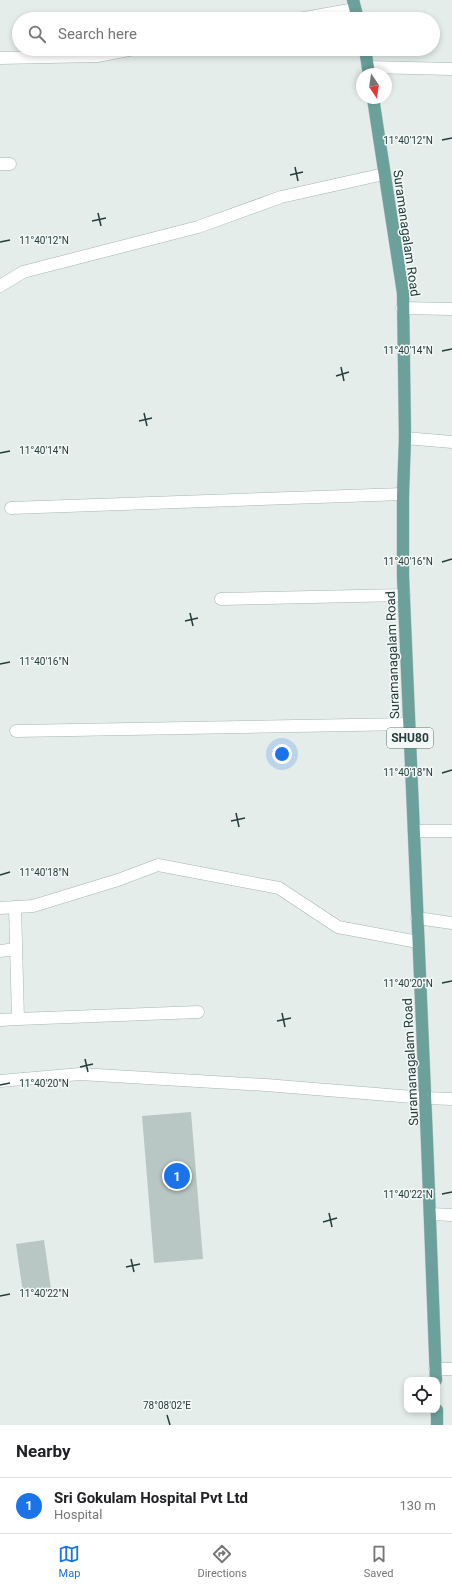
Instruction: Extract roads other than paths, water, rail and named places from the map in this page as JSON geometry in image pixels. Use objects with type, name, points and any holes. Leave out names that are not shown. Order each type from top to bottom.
[{"type":"main road","points":[[366,56],[368,68]]},
{"type":"main road","name":"Suramanagalam Road","points":[[373,104],[403,293],[402,308],[405,438],[403,494],[404,595],[436,1375]]},
{"type":"main road","points":[[437,1413],[438,1425]]},
{"type":"street","points":[[339,12],[356,9]]},
{"type":"street","points":[[0,58],[97,56]]},
{"type":"street","points":[[392,70],[452,69]]},
{"type":"street","points":[[0,286],[24,272],[198,227],[281,197],[384,174]]},
{"type":"street","points":[[402,308],[452,309]]},
{"type":"street","points":[[405,438],[452,442]]},
{"type":"street","points":[[12,508],[403,494]]},
{"type":"street","points":[[221,600],[404,595]]},
{"type":"street","points":[[16,731],[409,724]]},
{"type":"street","points":[[414,831],[452,831]]},
{"type":"street","points":[[0,908],[33,906],[118,880],[158,864],[279,888],[338,927],[418,942]]},
{"type":"street","points":[[15,907],[18,1019]]},
{"type":"street","points":[[417,918],[452,923]]},
{"type":"street","points":[[0,951],[16,949]]},
{"type":"street","points":[[0,1020],[198,1012]]},
{"type":"street","points":[[0,1081],[80,1074],[266,1085],[452,1099]]},
{"type":"street","points":[[430,1214],[452,1215]]},
{"type":"street","points":[[436,1375],[452,1369]]},
{"type":"place","name":"Sri Gokulam Hospital Pvt Ltd","points":[[177,1176]]}]
